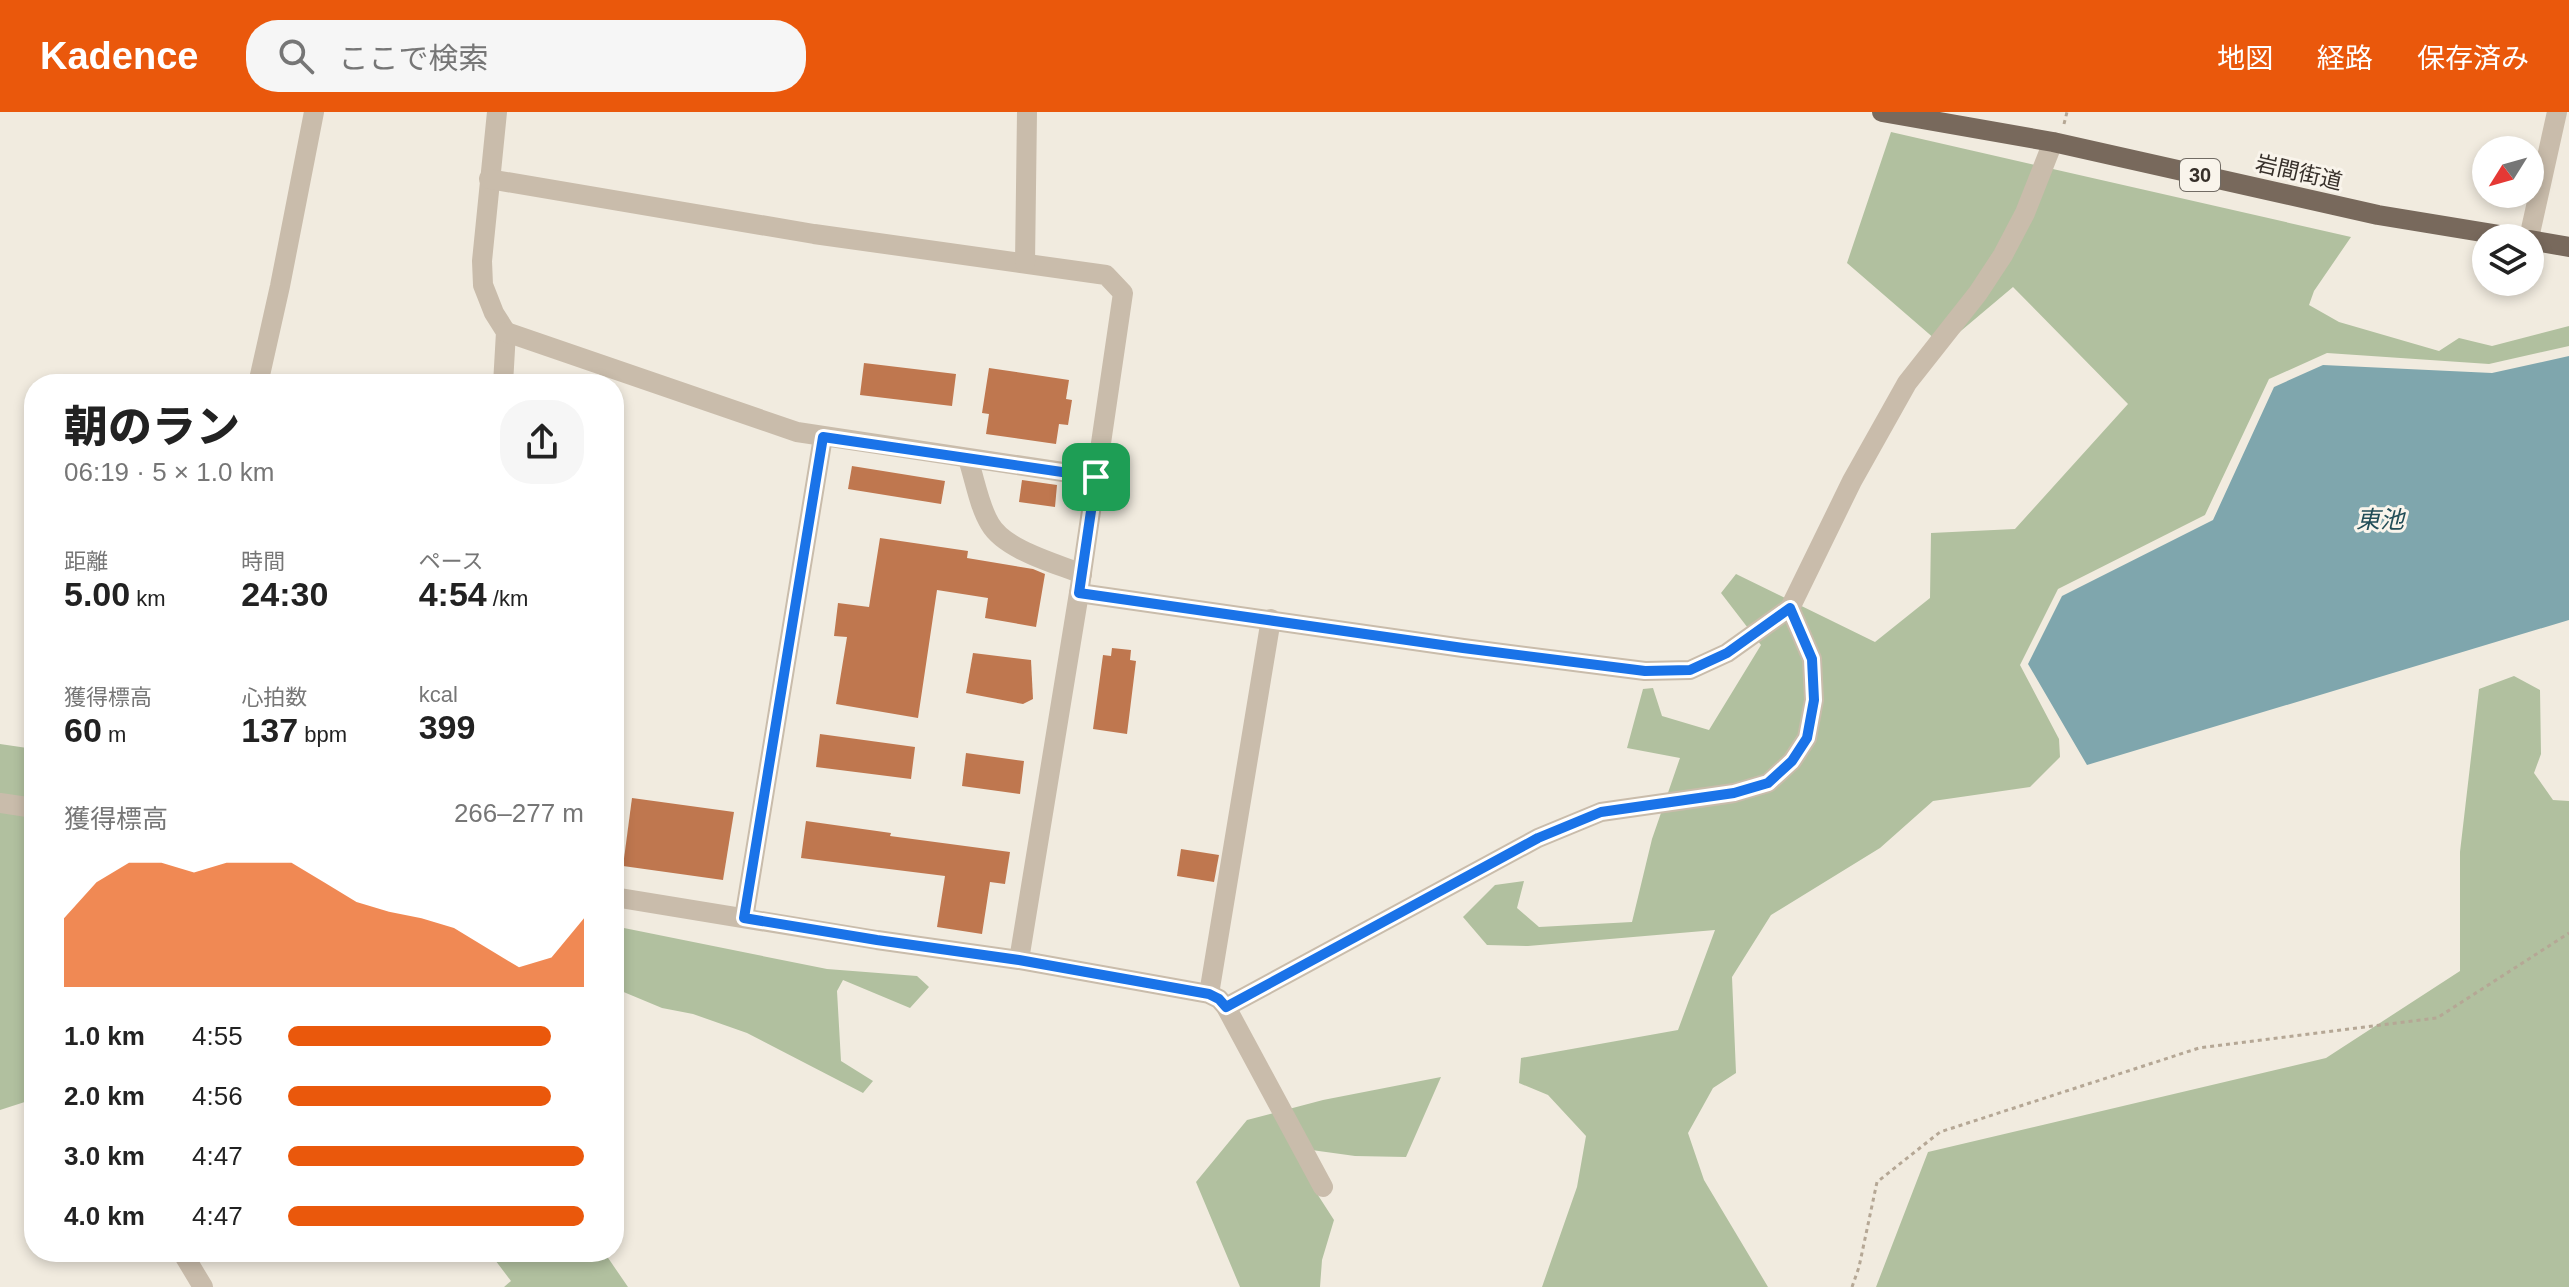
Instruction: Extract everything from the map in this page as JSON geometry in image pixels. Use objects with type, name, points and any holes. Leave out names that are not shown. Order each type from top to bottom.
[{"type":"main road","name":"岩間街道","points":[[1882,112],[2053,142],[2378,215],[2472,230]]},
{"type":"main road","points":[[2544,242],[2569,247]]},
{"type":"street","points":[[260,374],[314,112]]},
{"type":"street","points":[[497,112],[482,261],[483,285],[494,313],[506,332],[504,374]]},
{"type":"street","points":[[1025,263],[1027,112]]},
{"type":"street","points":[[2532,224],[2557,112]]},
{"type":"street","points":[[968,459],[988,521],[996,533],[1007,543],[1081,584],[1271,619],[1463,648],[1645,671],[1690,670],[1727,653],[1790,608],[1852,481],[1907,383],[1978,293],[2003,255],[2025,213],[2053,142]]},
{"type":"street","points":[[489,179],[814,234],[1106,275],[1123,293],[1081,584],[1019,960]]},
{"type":"street","points":[[506,332],[775,426],[823,437],[1096,477]]},
{"type":"street","points":[[744,918],[823,437]]},
{"type":"street","points":[[1226,1007],[1538,838],[1601,812],[1734,793],[1768,783],[1792,761],[1807,738],[1814,700],[1812,659],[1790,608]]},
{"type":"street","points":[[1209,994],[1271,619]]},
{"type":"street","points":[[0,803],[24,807]]},
{"type":"street","points":[[624,899],[1019,960],[1209,994],[1226,1007],[1323,1187]]},
{"type":"street","points":[[188,1262],[203,1287]]},
{"type":"path","points":[[1852,1287],[1877,1182],[1940,1132],[2199,1048],[2437,1018],[2569,933]]},
{"type":"green space","points":[[1891,132],[2351,237],[2314,291],[2309,305],[2339,322],[2439,351],[2459,338],[2492,346],[2569,326],[2569,346],[2489,364],[2327,353],[2269,379],[2205,515],[2058,589],[2020,665],[2059,739],[2060,757],[2030,787],[1933,801],[1880,848],[1771,915],[1732,977],[1736,1073],[1713,1088],[1688,1133],[1704,1180],[1768,1287],[1542,1287],[1577,1187],[1586,1136],[1548,1095],[1519,1083],[1521,1058],[1678,1030],[1715,930],[1528,946],[1487,945],[1463,917],[1495,885],[1524,881],[1517,908],[1539,927],[1632,922],[1652,839],[1680,758],[1627,748],[1643,689],[1653,688],[1662,716],[1709,730],[1761,645],[1721,593],[1736,574],[1875,642],[1930,598],[1931,533],[2015,529],[2128,404],[2013,287],[1943,346],[1847,263]]},
{"type":"green space","points":[[2514,676],[2540,690],[2541,754],[2534,773],[2553,800],[2569,801],[2569,1287],[1876,1287],[1928,1152],[2326,1058],[2460,971],[2460,852],[2479,689]]},
{"type":"green space","points":[[0,744],[24,748],[24,1102],[0,1110]]},
{"type":"green space","points":[[624,928],[827,969],[917,976],[929,987],[910,1008],[843,980],[837,991],[841,1061],[873,1081],[863,1093],[747,1033],[693,1014],[662,1008],[624,992]]},
{"type":"green space","points":[[1441,1077],[1406,1157],[1355,1156],[1297,1148],[1314,1189],[1334,1220],[1322,1260],[1320,1287],[1240,1287],[1196,1182],[1247,1120],[1323,1100]]},
{"type":"green space","points":[[497,1262],[611,1262],[628,1287],[504,1287],[511,1281]]},
{"type":"water","name":"東池","points":[[2569,356],[2569,620],[2087,765],[2028,664],[2062,596],[2213,520],[2274,387],[2323,365],[2492,373]]},
{"type":"building","points":[[864,363],[956,374],[952,406],[860,395]]},
{"type":"building","points":[[989,368],[1069,380],[1066,399],[1072,400],[1068,425],[1059,424],[1056,444],[986,434],[989,414],[982,413]]},
{"type":"building","points":[[852,466],[945,481],[941,504],[848,489]]},
{"type":"building","points":[[1022,480],[1057,485],[1055,507],[1019,502]]},
{"type":"building","points":[[880,538],[968,551],[967,558],[1033,569],[1045,574],[1036,627],[985,618],[988,598],[937,590],[918,718],[836,704],[847,637],[834,636],[838,603],[869,607]]},
{"type":"building","points":[[1112,648],[1131,650],[1130,660],[1136,661],[1127,734],[1093,729],[1103,655],[1111,656]]},
{"type":"building","points":[[973,653],[1031,660],[1033,699],[1023,704],[966,693]]},
{"type":"building","points":[[820,734],[915,747],[911,779],[816,767]]},
{"type":"building","points":[[966,753],[1024,761],[1020,794],[962,786]]},
{"type":"building","points":[[632,798],[734,812],[723,880],[624,866]]},
{"type":"building","points":[[806,821],[1010,852],[1005,884],[990,882],[982,934],[937,927],[945,876],[801,858]]},
{"type":"building","points":[[1181,849],[1219,855],[1214,882],[1177,876]]},
{"type":"route","points":[[823,437],[1096,477],[1079,593],[1645,671],[1690,670],[1727,653],[1790,608],[1812,659],[1814,700],[1807,738],[1792,761],[1768,783],[1734,793],[1601,812],[1538,838],[1226,1007],[1209,994],[1019,960],[744,918],[823,437]]}]
